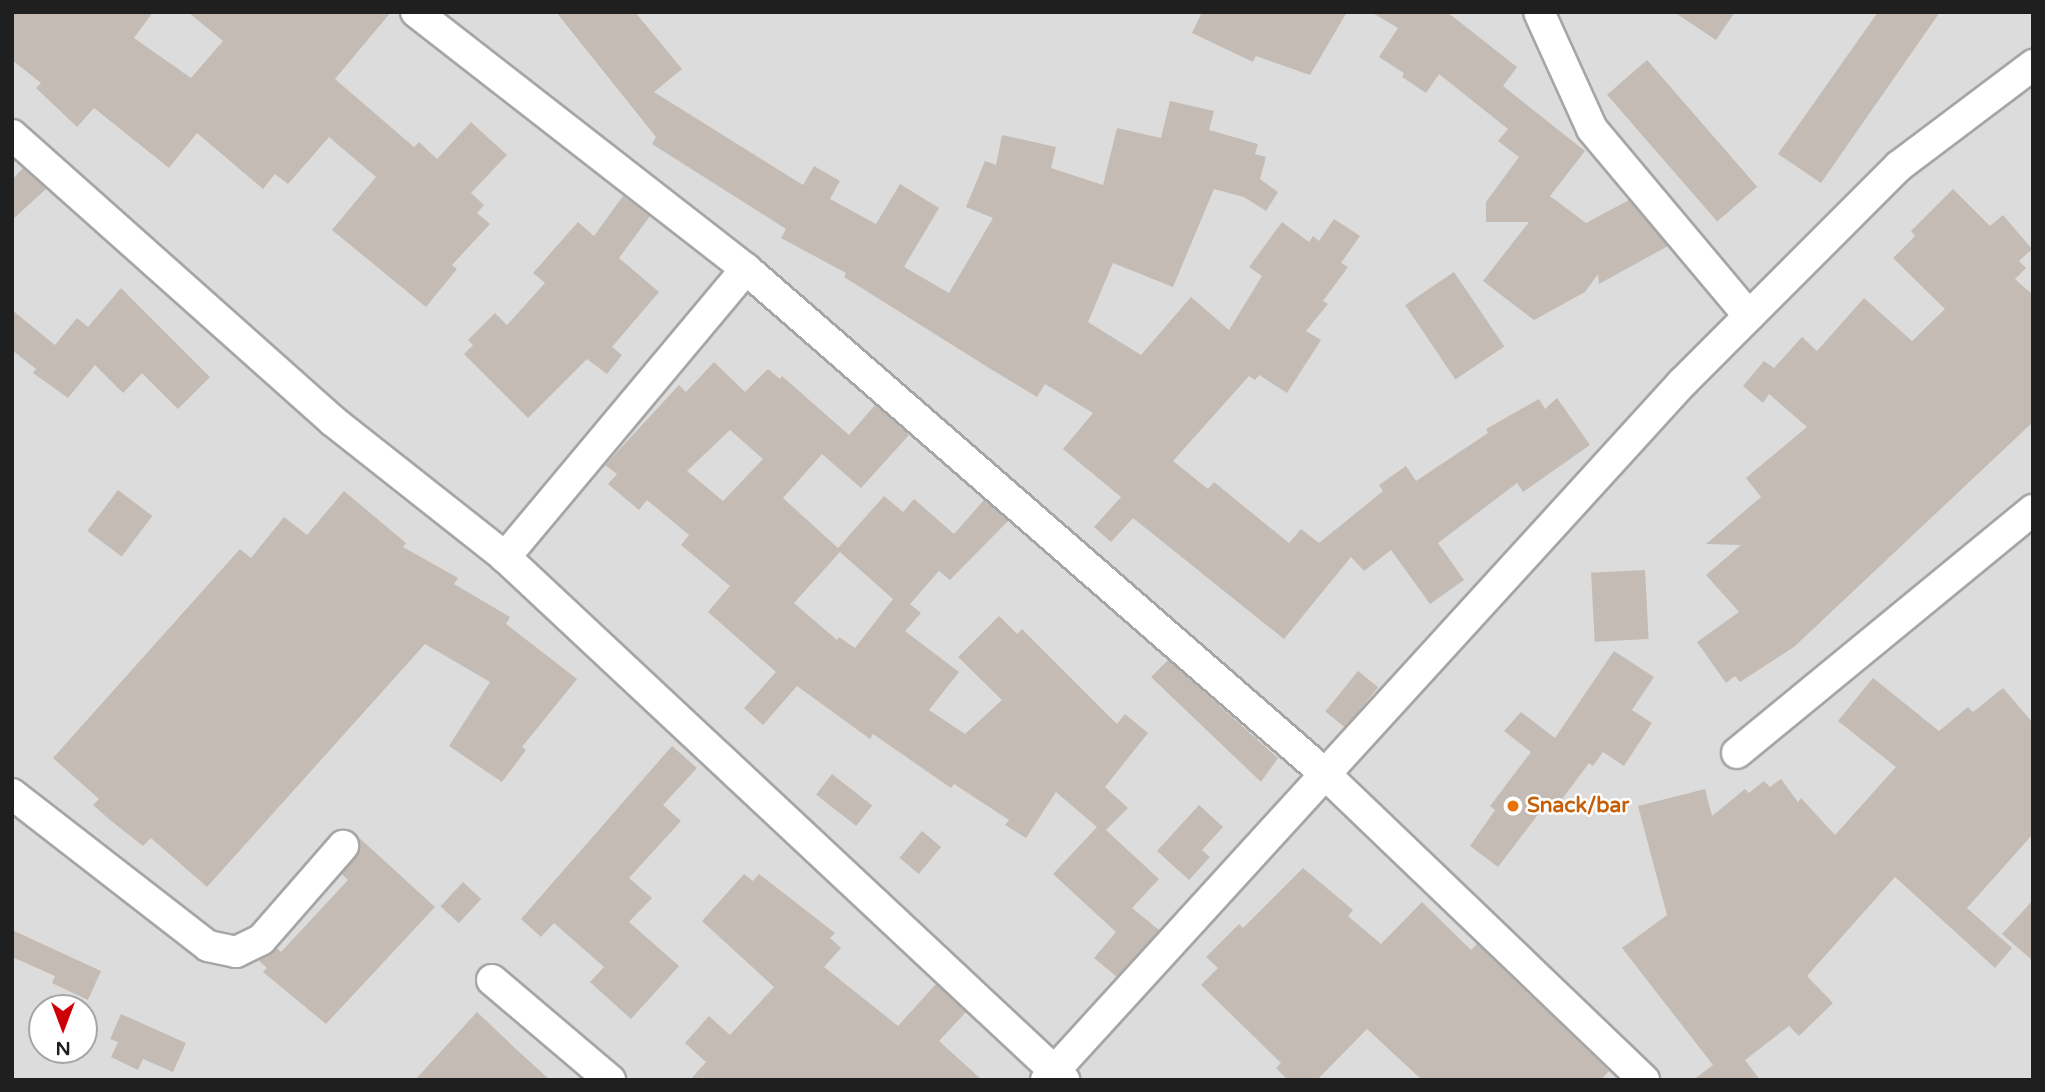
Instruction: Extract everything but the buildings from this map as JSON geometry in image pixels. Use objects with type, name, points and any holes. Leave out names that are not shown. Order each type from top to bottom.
[{"type":"street","points":[[416,12],[746,269],[1323,772],[1644,1080]]},
{"type":"street","points":[[1539,12],[1592,129],[1749,316]]},
{"type":"street","points":[[12,135],[333,421],[505,557],[1055,1077],[1323,772],[1749,316],[1899,166],[2033,65]]},
{"type":"street","points":[[505,557],[746,269]]},
{"type":"street","points":[[1737,753],[2033,510]]},
{"type":"street","points":[[12,794],[208,946],[236,952],[261,940],[342,846]]},
{"type":"street","points":[[492,979],[610,1080]]},
{"type":"shaded area","points":[[12,12],[2033,12],[2033,1080],[12,1080]]},
{"type":"place","name":"Snack/bar","points":[[1513,806]]}]
